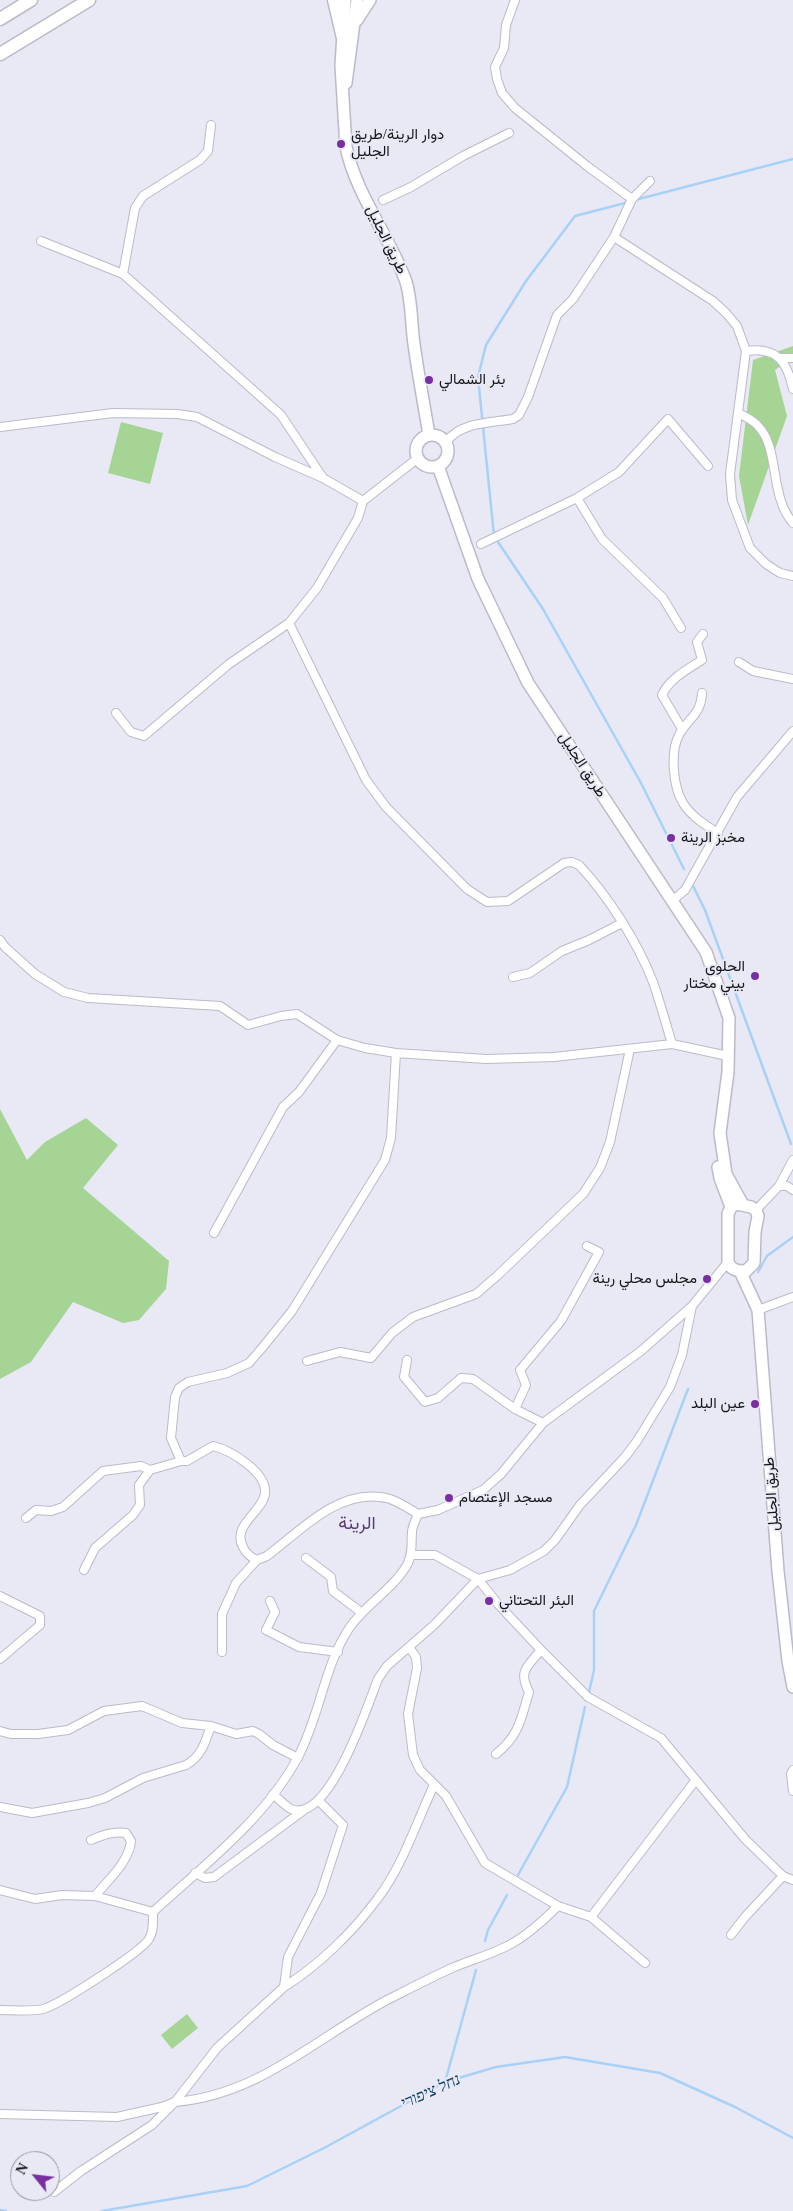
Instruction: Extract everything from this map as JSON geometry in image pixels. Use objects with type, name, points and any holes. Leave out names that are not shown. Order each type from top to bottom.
[{"type":"highway","points":[[0,19],[31,0]]},
{"type":"highway","points":[[0,54],[89,0]]},
{"type":"highway","points":[[334,0],[348,35]]},
{"type":"main road","points":[[345,0],[348,35]]},
{"type":"main road","points":[[348,35],[357,0]]},
{"type":"main road","points":[[348,35],[370,0]]},
{"type":"main road","name":"طريق الجليل","points":[[348,35],[341,66],[348,160],[360,188],[391,244],[406,282],[414,346],[429,435]]},
{"type":"main road","points":[[429,435],[437,435],[446,442],[449,450],[447,458],[438,466],[426,466],[418,458],[416,453],[417,445],[422,438],[429,435]]},
{"type":"main road","name":"طريق الجليل","points":[[438,466],[478,579],[528,683],[706,952],[729,1018],[728,1056],[720,1133],[726,1174],[743,1205]]},
{"type":"main road","name":"طريق الجليل","points":[[728,1056],[722,1076],[714,1138],[720,1178],[731,1207]]},
{"type":"main road","points":[[752,1266],[746,1272],[730,1267],[728,1262],[729,1238],[726,1223],[731,1207],[737,1204],[756,1210]]},
{"type":"main road","name":"طريق الجليل","points":[[756,1210],[758,1216],[752,1266],[757,1306],[778,1571],[788,1661],[793,1687]]},
{"type":"main road","name":"طريق الجليل","points":[[740,1271],[757,1306]]},
{"type":"street","points":[[515,0],[506,25],[504,48],[495,67],[502,92],[515,108],[587,166],[632,199]]},
{"type":"street","points":[[124,274],[135,208],[138,201],[200,160],[208,151],[211,125]]},
{"type":"street","points":[[383,200],[411,188],[462,156],[509,133]]},
{"type":"street","points":[[446,442],[463,427],[513,419],[519,415],[528,397],[557,315],[573,299],[614,237],[632,199],[650,181]]},
{"type":"street","points":[[614,237],[713,302],[726,313],[736,326],[746,351],[730,474],[732,500],[750,548],[766,564],[780,573],[793,576]]},
{"type":"street","points":[[41,241],[124,274],[281,414],[323,478]]},
{"type":"street","points":[[746,351],[773,352],[780,358],[790,377],[793,389]]},
{"type":"street","points":[[780,358],[793,358]]},
{"type":"street","points":[[739,413],[759,426],[767,440],[780,500],[786,515],[793,523]]},
{"type":"street","points":[[0,427],[113,414],[177,414],[197,417],[275,457],[323,478],[363,502]]},
{"type":"street","points":[[481,544],[577,498],[619,472],[668,419],[708,466]]},
{"type":"street","points":[[116,713],[131,732],[137,736],[144,736],[229,664],[289,622],[317,588],[358,518],[363,502],[418,458]]},
{"type":"street","points":[[577,498],[602,539],[663,598],[681,628]]},
{"type":"street","points":[[289,622],[366,780],[386,807],[467,889],[488,902],[501,903],[515,898],[564,863],[572,862],[578,865],[622,922],[640,954],[653,982],[672,1044]]},
{"type":"street","points":[[682,730],[662,695],[676,678],[702,660],[697,642],[703,634]]},
{"type":"street","points":[[739,662],[753,671],[793,679]]},
{"type":"street","points":[[702,692],[702,704],[682,730],[673,750],[678,791],[682,802],[691,813],[718,833]]},
{"type":"street","points":[[672,901],[685,890],[737,797],[793,731]]},
{"type":"street","points":[[513,977],[530,973],[562,951],[589,940],[622,922]]},
{"type":"street","points":[[0,940],[5,947],[35,974],[64,992],[88,998],[220,1006],[248,1025],[281,1016],[297,1014],[337,1040],[365,1048],[486,1059],[554,1057],[672,1044],[728,1056]]},
{"type":"street","points":[[214,1233],[283,1107],[299,1092],[337,1040]]},
{"type":"street","points":[[307,1361],[340,1352],[371,1358],[392,1333],[413,1317],[476,1294],[583,1194],[600,1168],[610,1142],[630,1049]]},
{"type":"street","points":[[181,1461],[171,1438],[175,1397],[179,1388],[188,1382],[234,1370],[249,1363],[292,1311],[386,1160],[391,1138],[396,1052]]},
{"type":"street","points":[[756,1210],[779,1186],[793,1160]]},
{"type":"street","points":[[779,1186],[787,1186],[793,1190]]},
{"type":"street","points":[[515,1409],[526,1386],[520,1370],[561,1321],[599,1252],[587,1246]]},
{"type":"street","points":[[222,1652],[222,1614],[236,1583],[257,1560],[268,1556],[324,1512],[348,1501],[379,1496],[396,1501],[418,1514],[438,1510],[483,1490],[501,1474],[543,1423],[641,1351],[692,1306],[728,1262]]},
{"type":"street","points":[[757,1306],[793,1297]]},
{"type":"street","points":[[195,1873],[205,1878],[214,1877],[318,1801],[334,1781],[378,1679],[387,1666],[478,1580],[510,1570],[544,1551],[555,1540],[580,1504],[637,1441],[670,1386],[682,1354],[692,1306]]},
{"type":"street","points":[[407,1360],[404,1377],[425,1402],[438,1398],[460,1378],[472,1379],[515,1409],[543,1423]]},
{"type":"street","points":[[84,1570],[95,1548],[133,1515],[140,1504],[139,1484],[150,1470],[187,1461],[213,1446],[235,1454],[259,1476],[265,1486],[266,1494],[244,1526],[241,1535],[243,1548],[248,1555],[257,1560]]},
{"type":"street","points":[[26,1518],[36,1510],[51,1511],[63,1507],[103,1471],[141,1466],[150,1470]]},
{"type":"street","points":[[0,2010],[43,2009],[74,1992],[141,1948],[152,1932],[153,1912],[254,1818],[298,1758],[306,1742],[338,1652],[350,1627],[400,1575],[412,1555],[412,1530],[418,1514]]},
{"type":"street","points":[[412,1555],[435,1555],[478,1580],[541,1650],[588,1697],[661,1738],[745,1839],[784,1876],[793,1880]]},
{"type":"street","points":[[306,1558],[331,1577],[333,1591],[362,1614]]},
{"type":"street","points":[[0,1596],[40,1616],[40,1625],[0,1659]]},
{"type":"street","points":[[270,1600],[275,1612],[266,1630],[300,1647],[338,1652]]},
{"type":"street","points":[[409,1647],[416,1657],[417,1668],[408,1714],[413,1755],[420,1770],[446,1796],[485,1863],[558,1906],[591,1917],[645,1963]]},
{"type":"street","points":[[496,1754],[515,1736],[521,1723],[529,1692],[523,1680],[524,1671],[541,1650]]},
{"type":"street","points":[[0,1731],[38,1734],[68,1730],[104,1711],[142,1706],[182,1723],[211,1726],[236,1734],[253,1731],[273,1746],[298,1758]]},
{"type":"street","points":[[0,1807],[32,1813],[57,1810],[105,1798],[143,1778],[186,1765],[192,1761],[204,1746],[211,1726]]},
{"type":"street","points":[[793,1770],[791,1774],[793,1791]]},
{"type":"street","points":[[591,1917],[695,1781]]},
{"type":"street","points":[[60,2188],[152,2125],[175,2102],[216,2048],[284,1987],[308,1972],[378,1898],[395,1869],[434,1785]]},
{"type":"street","points":[[273,1794],[292,1809],[304,1810]]},
{"type":"street","points":[[284,1987],[288,1957],[321,1893],[343,1825],[318,1801]]},
{"type":"street","points":[[91,1840],[118,1832],[126,1833],[131,1841],[125,1860],[95,1896]]},
{"type":"street","points":[[731,1934],[784,1876]]},
{"type":"street","points":[[0,1890],[35,1898],[62,1895],[95,1896],[153,1912]]},
{"type":"street","points":[[0,2114],[117,2117],[162,2107],[175,2102],[197,2100],[245,2085],[297,2058],[385,2002],[451,1968],[511,1945],[534,1928],[558,1906]]},
{"type":"green space","points":[[793,346],[793,357],[775,370],[787,416],[748,525],[739,476],[753,360]]},
{"type":"green space","points":[[121,422],[163,433],[150,484],[108,473]]},
{"type":"green space","points":[[0,1109],[27,1160],[45,1142],[86,1118],[118,1145],[83,1188],[169,1261],[166,1289],[139,1320],[123,1323],[73,1302],[31,1362],[0,1379]]},
{"type":"green space","points":[[187,2014],[198,2028],[172,2049],[161,2035]]},
{"type":"waterway","points":[[635,200],[793,159]]},
{"type":"waterway","points":[[629,202],[575,216],[526,281],[486,345],[478,377],[494,536],[543,609],[641,783],[684,869]]},
{"type":"waterway","points":[[692,884],[705,910],[791,1144]]},
{"type":"waterway","points":[[758,1272],[767,1256],[793,1237]]},
{"type":"waterway","points":[[589,1692],[594,1670],[594,1611],[636,1525],[688,1389]]},
{"type":"waterway","points":[[518,1875],[567,1787],[585,1707]]},
{"type":"waterway","points":[[485,1941],[488,1930],[507,1895]]},
{"type":"waterway","points":[[445,2082],[476,1970]]},
{"type":"waterway","name":"נחל ציפורי","points":[[102,2211],[247,2186],[324,2148],[445,2082],[496,2067],[565,2057],[660,2073],[735,2107],[793,2138]]},
{"type":"waterway","name":"נחל ציפורי","points":[[0,2210],[6,2211]]},
{"type":"place","name":"دوار الرينة/طريق الجليل","points":[[341,144]]},
{"type":"place","name":"بئر الشمالي","points":[[429,380]]},
{"type":"place","name":"مخبز الرينة","points":[[671,838]]},
{"type":"place","name":"الحلوى بيني مختار","points":[[755,976]]},
{"type":"place","name":"مجلس محلي رينة","points":[[707,1279]]},
{"type":"place","name":"عين البلد","points":[[755,1404]]},
{"type":"place","name":"مسجد الإعتصام","points":[[449,1498]]},
{"type":"place","name":"البئر التحتاني","points":[[489,1601]]},
{"type":"district","name":"الرينة","points":[[357,1524]]}]
